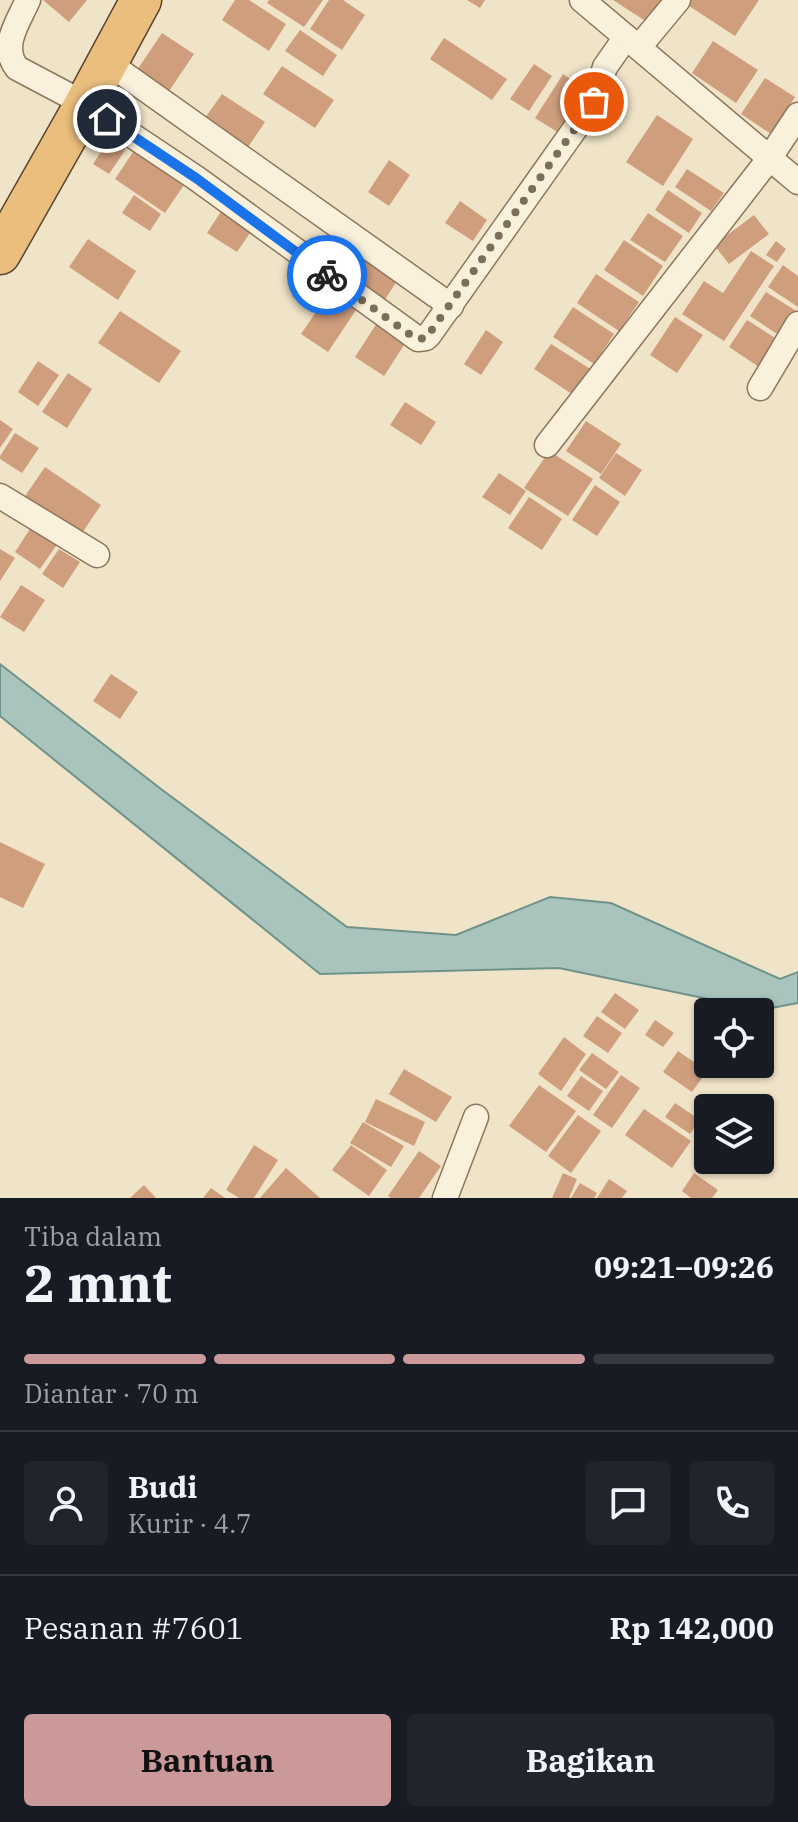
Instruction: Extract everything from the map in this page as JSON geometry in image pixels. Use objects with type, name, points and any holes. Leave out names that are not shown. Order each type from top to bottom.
[{"type":"highway","points":[[0,254],[141,0]]},
{"type":"street","points":[[28,0],[8,42],[11,60],[17,68],[85,104],[196,178],[418,339],[426,338],[451,306],[594,102],[605,67],[678,0]]},
{"type":"street","points":[[582,0],[798,182]]},
{"type":"street","points":[[107,62],[451,306]]},
{"type":"street","points":[[547,445],[769,159],[798,115]]},
{"type":"street","points":[[760,388],[798,324]]},
{"type":"street","points":[[0,496],[97,555]]},
{"type":"street","points":[[445,1198],[476,1117]]},
{"type":"water","points":[[0,664],[347,927],[456,935],[550,897],[611,903],[780,979],[798,972],[798,1003],[774,1008],[774,998],[703,998],[559,968],[320,974],[0,716]]},
{"type":"building","points":[[43,0],[87,0],[69,22]]},
{"type":"building","points":[[235,0],[249,0],[286,24],[269,51],[222,20]]},
{"type":"building","points":[[269,0],[323,0],[304,27],[267,3]]},
{"type":"building","points":[[329,0],[343,0],[365,15],[342,50],[310,29]]},
{"type":"building","points":[[467,0],[485,0],[480,8]]},
{"type":"building","points":[[613,0],[666,0],[650,24]]},
{"type":"building","points":[[689,0],[759,0],[735,36],[686,4]]},
{"type":"building","points":[[300,30],[337,55],[323,76],[285,51]]},
{"type":"building","points":[[162,33],[194,54],[167,94],[135,73]]},
{"type":"building","points":[[444,38],[507,79],[492,100],[430,59]]},
{"type":"building","points":[[713,41],[758,70],[736,103],[692,73]]},
{"type":"building","points":[[534,64],[552,76],[529,111],[510,99]]},
{"type":"building","points":[[282,66],[334,100],[315,128],[263,94]]},
{"type":"building","points":[[563,74],[590,92],[562,135],[535,118]]},
{"type":"building","points":[[765,78],[795,97],[771,134],[741,114]]},
{"type":"building","points":[[222,94],[265,122],[248,147],[205,118]]},
{"type":"building","points":[[657,115],[693,139],[663,186],[626,162]]},
{"type":"building","points":[[110,138],[126,149],[109,174],[93,164]]},
{"type":"building","points":[[135,149],[186,182],[165,213],[115,179]]},
{"type":"building","points":[[389,160],[410,175],[389,206],[368,192]]},
{"type":"building","points":[[687,169],[724,193],[711,211],[675,187]]},
{"type":"building","points":[[668,190],[702,213],[689,233],[655,210]]},
{"type":"building","points":[[134,195],[161,214],[150,231],[122,213]]},
{"type":"building","points":[[460,201],[487,220],[473,241],[445,223]]},
{"type":"building","points":[[222,210],[252,230],[237,252],[207,233]]},
{"type":"building","points":[[648,213],[683,236],[665,262],[630,240]]},
{"type":"building","points":[[754,215],[769,234],[729,264],[714,245]]},
{"type":"building","points":[[88,239],[136,271],[118,300],[69,267]]},
{"type":"building","points":[[624,240],[663,266],[643,296],[604,270]]},
{"type":"building","points":[[776,241],[786,249],[777,262],[766,255]]},
{"type":"building","points":[[751,251],[774,266],[724,341],[682,314],[704,281],[723,293]]},
{"type":"building","points":[[362,258],[397,281],[382,304],[346,281]]},
{"type":"building","points":[[783,265],[798,276],[798,307],[768,287]]},
{"type":"building","points":[[596,274],[639,302],[619,331],[577,303]]},
{"type":"building","points":[[333,287],[360,304],[328,352],[301,334]]},
{"type":"building","points":[[766,292],[798,312],[783,338],[750,316]]},
{"type":"building","points":[[573,307],[614,334],[594,364],[553,337]]},
{"type":"building","points":[[120,311],[181,351],[159,383],[98,343]]},
{"type":"building","points":[[675,317],[703,335],[677,373],[650,355]]},
{"type":"building","points":[[747,320],[783,343],[765,371],[729,347]]},
{"type":"building","points":[[377,323],[406,342],[384,376],[355,357]]},
{"type":"building","points":[[486,330],[503,342],[481,375],[464,364]]},
{"type":"building","points":[[551,344],[592,370],[575,396],[534,369]]},
{"type":"building","points":[[38,361],[59,375],[38,406],[18,392]]},
{"type":"building","points":[[68,373],[92,389],[67,428],[42,412]]},
{"type":"building","points":[[405,402],[436,422],[421,445],[390,425]]},
{"type":"building","points":[[0,420],[13,429],[0,448]]},
{"type":"building","points":[[586,421],[621,444],[601,474],[566,451]]},
{"type":"building","points":[[15,433],[39,448],[22,473],[0,459]]},
{"type":"building","points":[[549,451],[593,479],[568,516],[524,488]]},
{"type":"building","points":[[616,453],[642,470],[625,496],[599,478]]},
{"type":"building","points":[[45,467],[101,505],[78,539],[21,502]]},
{"type":"building","points":[[499,473],[526,491],[510,515],[482,497]]},
{"type":"building","points":[[595,485],[620,502],[597,536],[572,520]]},
{"type":"building","points":[[529,497],[562,519],[542,550],[508,528]]},
{"type":"building","points":[[32,526],[58,543],[40,569],[15,552]]},
{"type":"building","points":[[0,549],[15,558],[0,581]]},
{"type":"building","points":[[59,549],[80,562],[63,588],[42,574]]},
{"type":"building","points":[[21,585],[45,600],[24,632],[0,617]]},
{"type":"building","points":[[111,674],[138,692],[120,719],[93,701]]},
{"type":"building","points":[[0,842],[45,864],[23,908],[0,897]]},
{"type":"building","points":[[615,993],[639,1010],[625,1029],[601,1012]]},
{"type":"building","points":[[597,1016],[622,1033],[608,1053],[583,1036]]},
{"type":"building","points":[[655,1020],[674,1033],[663,1047],[645,1035]]},
{"type":"building","points":[[564,1037],[586,1054],[561,1091],[538,1074]]},
{"type":"building","points":[[678,1051],[694,1062],[694,1078],[702,1078],[692,1092],[663,1072]]},
{"type":"building","points":[[592,1053],[619,1072],[606,1089],[579,1070]]},
{"type":"building","points":[[404,1069],[452,1097],[436,1122],[389,1094]]},
{"type":"building","points":[[621,1075],[640,1088],[612,1128],[593,1115]]},
{"type":"building","points":[[581,1076],[603,1091],[589,1111],[567,1096]]},
{"type":"building","points":[[539,1085],[576,1111],[546,1152],[509,1126]]},
{"type":"building","points":[[376,1099],[425,1122],[414,1146],[365,1122]]},
{"type":"building","points":[[675,1103],[694,1116],[694,1128],[690,1134],[665,1117]]},
{"type":"building","points":[[644,1109],[691,1141],[672,1168],[625,1135]]},
{"type":"building","points":[[578,1115],[601,1131],[571,1173],[548,1156]]},
{"type":"building","points":[[363,1122],[404,1146],[391,1167],[350,1143]]},
{"type":"building","points":[[254,1145],[278,1160],[254,1198],[239,1198],[226,1190]]},
{"type":"building","points":[[351,1145],[387,1170],[369,1196],[332,1170]]},
{"type":"building","points":[[419,1151],[441,1166],[419,1198],[391,1198],[388,1196]]},
{"type":"building","points":[[286,1168],[320,1198],[260,1198]]},
{"type":"building","points":[[563,1173],[577,1179],[569,1198],[552,1198]]},
{"type":"building","points":[[694,1173],[718,1190],[712,1198],[691,1198],[682,1191]]},
{"type":"building","points":[[609,1179],[627,1191],[622,1198],[597,1198]]},
{"type":"building","points":[[580,1183],[597,1193],[594,1198],[571,1198]]},
{"type":"building","points":[[144,1185],[156,1198],[130,1198]]},
{"type":"building","points":[[211,1188],[225,1198],[203,1198]]},
{"type":"way so far","points":[[327,275],[412,336],[426,338],[594,102]]},
{"type":"route","points":[[107,119],[196,178],[327,275]]}]
